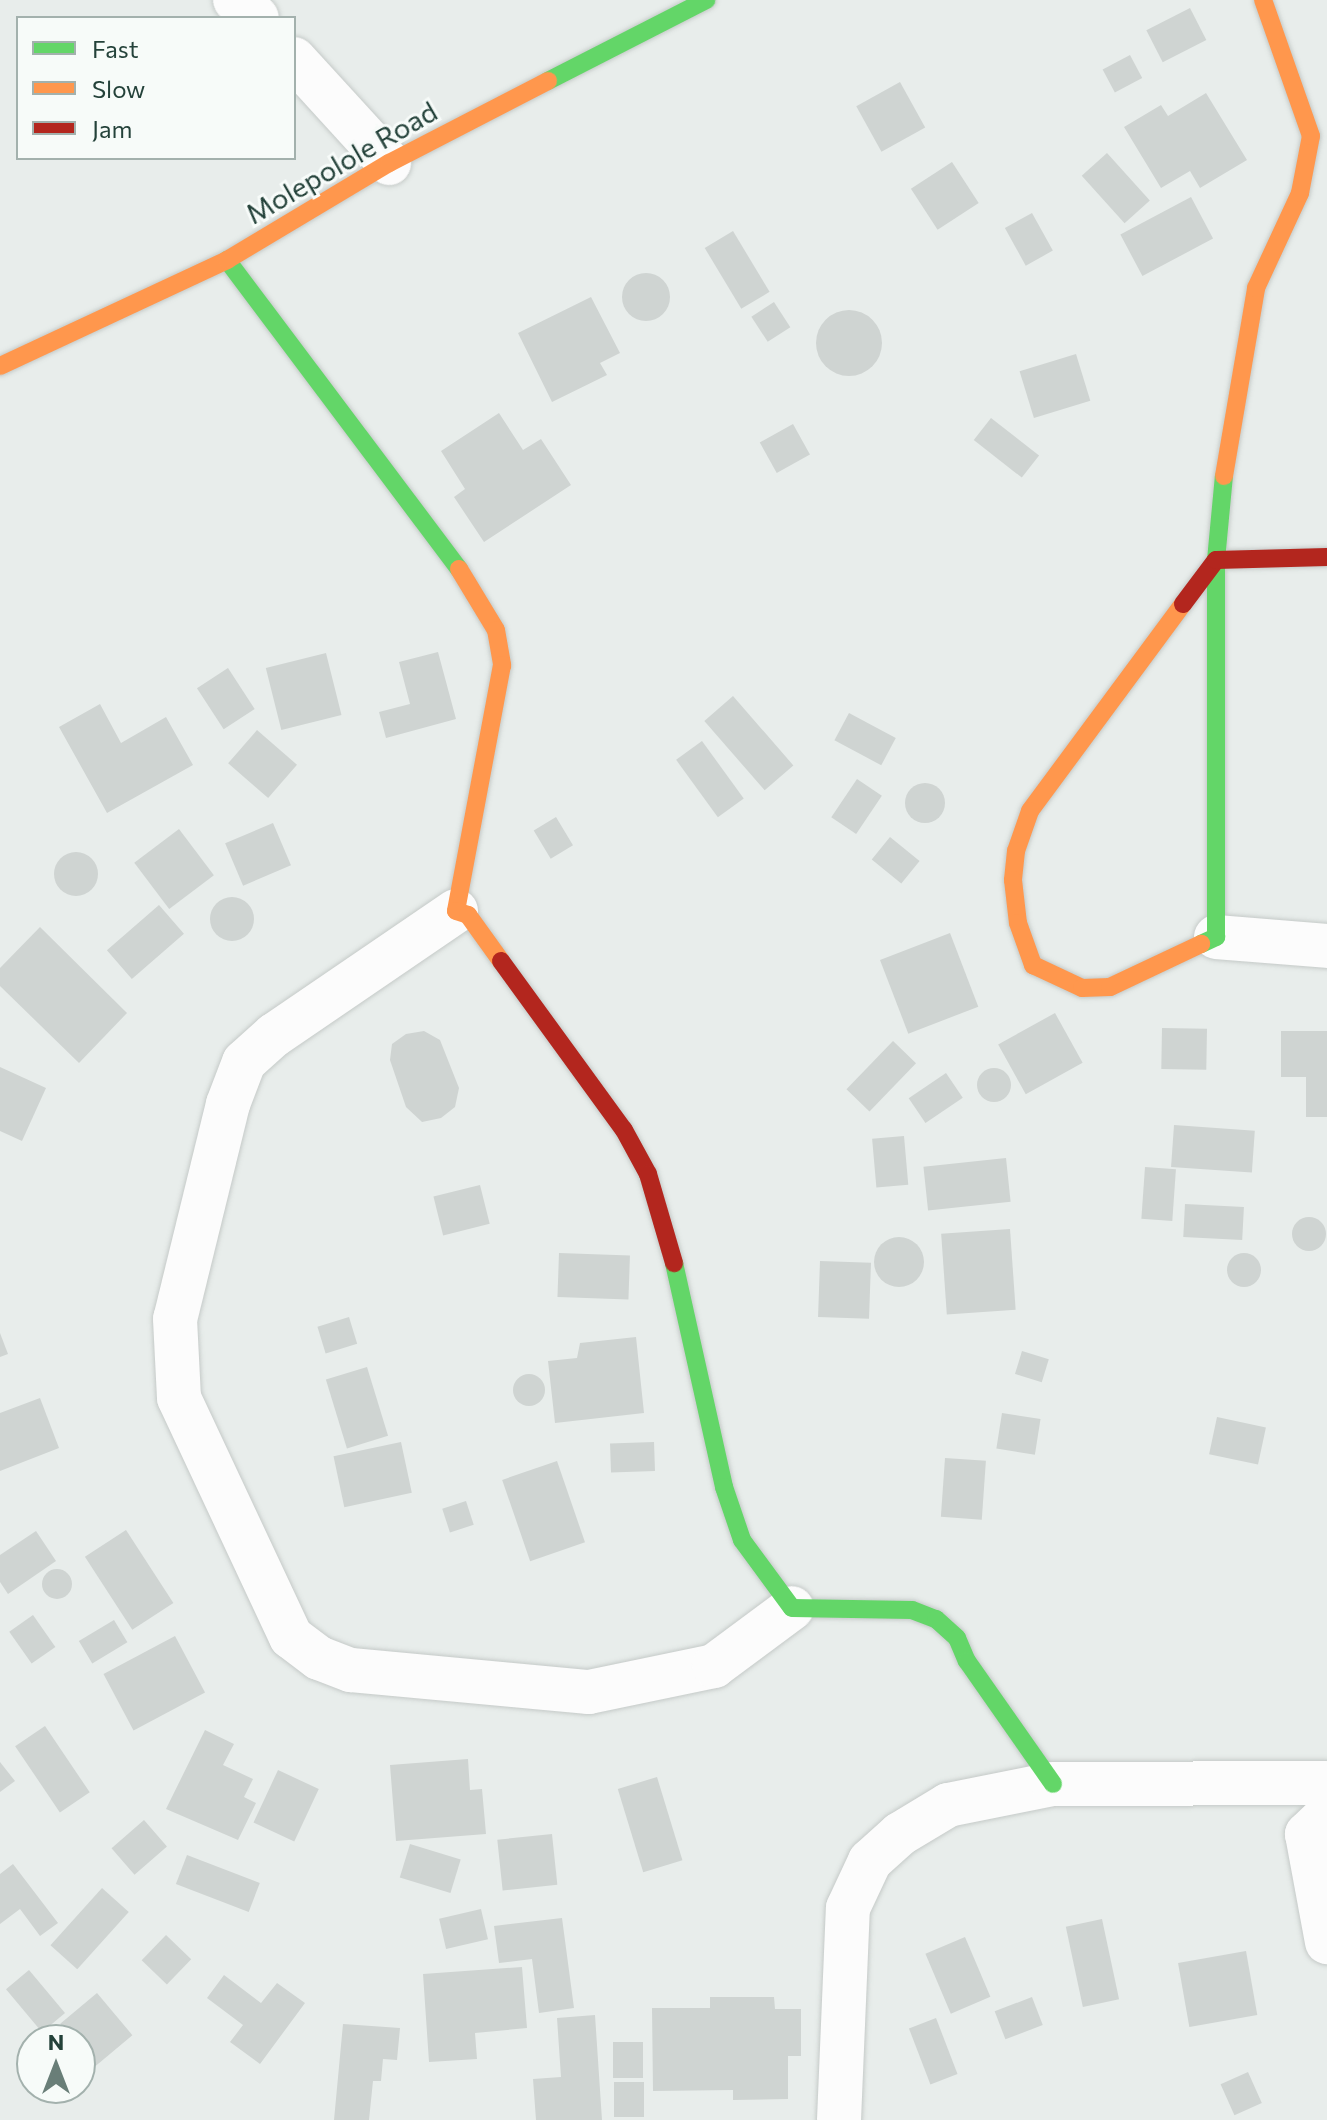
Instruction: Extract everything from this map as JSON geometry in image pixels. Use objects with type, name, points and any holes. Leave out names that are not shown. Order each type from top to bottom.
[{"type":"street","points":[[235,0],[255,16]]},
{"type":"street","name":"Molepolole Road","points":[[0,366],[227,260],[389,163],[706,0]]},
{"type":"street","points":[[1216,937],[1218,512],[1256,288],[1300,193],[1311,136],[1263,0]]},
{"type":"street","points":[[296,61],[389,163]]},
{"type":"street","points":[[227,260],[475,591],[496,630],[502,665],[456,911],[274,1035],[244,1062],[228,1104],[175,1319],[179,1398],[291,1637],[319,1658],[351,1670],[589,1692],[714,1666],[792,1608],[912,1610],[936,1619],[957,1638],[967,1661],[1053,1784]]},
{"type":"street","points":[[1216,560],[1327,557]]},
{"type":"street","points":[[1216,560],[1030,811],[1016,851],[1013,880],[1018,923],[1033,965],[1082,988],[1130,980],[1216,937],[1327,946]]},
{"type":"street","points":[[456,911],[468,915],[624,1130],[648,1174],[664,1218],[732,1516],[742,1540],[792,1608]]},
{"type":"street","points":[[839,2120],[848,1908],[870,1861],[900,1834],[948,1805],[1053,1784],[1327,1783]]},
{"type":"street","points":[[1327,1815],[1307,1834],[1327,1942]]},
{"type":"building","points":[[1190,8],[1206,40],[1163,62],[1146,30]]},
{"type":"building","points":[[1130,55],[1142,78],[1115,93],[1103,70]]},
{"type":"building","points":[[900,82],[925,127],[881,152],[856,106]]},
{"type":"building","points":[[1206,93],[1247,160],[1200,188],[1190,171],[1161,188],[1124,127],[1161,105],[1168,116]]},
{"type":"building","points":[[1107,153],[1150,201],[1125,223],[1082,176]]},
{"type":"building","points":[[952,162],[979,203],[938,230],[911,189]]},
{"type":"building","points":[[1191,197],[1213,238],[1142,276],[1120,235]]},
{"type":"building","points":[[1032,213],[1053,251],[1026,266],[1005,228]]},
{"type":"building","points":[[733,231],[770,292],[741,309],[705,248]]},
{"type":"building","points":[[646,273],[663,280],[670,297],[663,314],[646,321],[629,314],[622,297],[629,280]]},
{"type":"building","points":[[591,297],[620,353],[600,363],[607,375],[552,402],[518,333]]},
{"type":"building","points":[[774,302],[790,327],[768,342],[751,317]]},
{"type":"building","points":[[842,310],[856,310],[868,315],[877,324],[882,343],[880,356],[873,367],[856,376],[842,376],[830,371],[821,362],[816,350],[816,336],[821,324],[830,315]]},
{"type":"building","points":[[1076,354],[1090,401],[1034,418],[1020,371]]},
{"type":"building","points":[[499,413],[523,450],[541,439],[571,485],[484,542],[454,497],[465,489],[441,451]]},
{"type":"building","points":[[991,418],[1039,456],[1022,478],[974,440]]},
{"type":"building","points":[[793,424],[810,455],[777,473],[760,442]]},
{"type":"building","points":[[438,652],[456,719],[386,738],[379,712],[410,704],[399,662]]},
{"type":"building","points":[[326,653],[341,715],[281,730],[266,668]]},
{"type":"building","points":[[228,668],[255,709],[224,729],[197,688]]},
{"type":"building","points":[[733,696],[793,765],[765,790],[704,721]]},
{"type":"building","points":[[100,704],[121,743],[166,717],[193,765],[107,813],[59,727]]},
{"type":"building","points":[[849,713],[896,738],[881,765],[834,740]]},
{"type":"building","points":[[257,730],[297,765],[268,798],[228,763]]},
{"type":"building","points":[[702,741],[744,798],[718,817],[676,760]]},
{"type":"building","points":[[857,779],[882,796],[856,834],[831,817]]},
{"type":"building","points":[[925,783],[939,789],[945,803],[939,817],[925,823],[911,817],[905,803],[911,789]]},
{"type":"building","points":[[556,817],[573,845],[551,859],[534,830]]},
{"type":"building","points":[[273,823],[291,865],[243,886],[225,843]]},
{"type":"building","points":[[179,829],[214,875],[169,909],[134,863]]},
{"type":"building","points":[[890,837],[920,861],[901,883],[872,860]]},
{"type":"building","points":[[76,852],[92,858],[98,874],[92,890],[76,896],[60,890],[54,874],[60,858]]},
{"type":"building","points":[[232,897],[248,903],[254,919],[248,935],[232,941],[216,935],[210,919],[216,903]]},
{"type":"building","points":[[159,905],[184,934],[132,979],[107,950]]},
{"type":"building","points":[[40,927],[127,1013],[79,1063],[0,986],[0,968]]},
{"type":"building","points":[[950,933],[978,1007],[908,1034],[880,960]]},
{"type":"building","points":[[1055,1013],[1083,1063],[1026,1094],[998,1045]]},
{"type":"building","points":[[1162,1028],[1207,1029],[1206,1070],[1161,1069]]},
{"type":"building","points":[[424,1031],[440,1040],[459,1088],[455,1107],[441,1118],[422,1122],[406,1107],[390,1060],[392,1044],[406,1034]]},
{"type":"building","points":[[1281,1031],[1327,1031],[1327,1117],[1306,1117],[1306,1077],[1281,1077]]},
{"type":"building","points":[[893,1041],[916,1063],[869,1111],[846,1089]]},
{"type":"building","points":[[0,1067],[46,1088],[22,1141],[0,1131]]},
{"type":"building","points":[[994,1068],[1006,1073],[1011,1085],[1006,1097],[994,1102],[982,1097],[977,1085],[982,1073]]},
{"type":"building","points":[[946,1073],[963,1098],[925,1123],[909,1098]]},
{"type":"building","points":[[1174,1125],[1255,1131],[1252,1173],[1171,1167]]},
{"type":"building","points":[[904,1136],[908,1185],[876,1188],[872,1139]]},
{"type":"building","points":[[1006,1158],[1011,1202],[928,1210],[923,1167]]},
{"type":"building","points":[[1145,1167],[1176,1169],[1172,1221],[1141,1219]]},
{"type":"building","points":[[480,1185],[490,1224],[443,1235],[433,1197]]},
{"type":"building","points":[[1185,1204],[1244,1207],[1242,1240],[1183,1237]]},
{"type":"building","points":[[1309,1217],[1321,1222],[1326,1234],[1321,1246],[1309,1251],[1297,1246],[1292,1234],[1297,1222]]},
{"type":"building","points":[[1010,1229],[1016,1310],[947,1315],[941,1234]]},
{"type":"building","points":[[899,1237],[917,1244],[924,1262],[917,1280],[899,1287],[881,1280],[874,1262],[881,1244]]},
{"type":"building","points":[[559,1253],[630,1255],[628,1299],[557,1297]]},
{"type":"building","points":[[1244,1253],[1256,1258],[1261,1270],[1256,1282],[1244,1287],[1232,1282],[1227,1270],[1232,1258]]},
{"type":"building","points":[[820,1261],[871,1263],[869,1319],[818,1317]]},
{"type":"building","points":[[349,1317],[357,1344],[326,1353],[317,1327]]},
{"type":"building","points":[[0,1333],[8,1354],[0,1357]]},
{"type":"building","points":[[636,1337],[644,1413],[555,1423],[548,1361],[577,1358],[580,1343]]},
{"type":"building","points":[[1022,1351],[1049,1359],[1042,1382],[1015,1374]]},
{"type":"building","points":[[367,1367],[388,1436],[347,1448],[326,1380]]},
{"type":"building","points":[[529,1374],[540,1379],[545,1390],[540,1401],[529,1406],[518,1401],[513,1390],[518,1379]]},
{"type":"building","points":[[40,1398],[59,1448],[0,1471],[0,1413]]},
{"type":"building","points":[[1002,1413],[1041,1419],[1035,1455],[996,1449]]},
{"type":"building","points":[[1217,1417],[1266,1427],[1258,1465],[1209,1454]]},
{"type":"building","points":[[401,1442],[412,1493],[344,1507],[334,1456]]},
{"type":"building","points":[[654,1442],[655,1471],[611,1473],[610,1444]]},
{"type":"building","points":[[945,1458],[986,1461],[982,1520],[941,1517]]},
{"type":"building","points":[[557,1461],[585,1542],[530,1561],[502,1480]]},
{"type":"building","points":[[466,1501],[474,1525],[450,1533],[442,1509]]},
{"type":"building","points":[[126,1530],[173,1603],[132,1630],[85,1557]]},
{"type":"building","points":[[36,1531],[56,1561],[8,1594],[0,1582],[0,1555]]},
{"type":"building","points":[[57,1569],[68,1573],[72,1584],[68,1595],[57,1599],[46,1595],[42,1584],[46,1573]]},
{"type":"building","points":[[33,1615],[55,1647],[32,1664],[9,1632]]},
{"type":"building","points":[[114,1620],[127,1642],[92,1663],[79,1641]]},
{"type":"building","points":[[175,1636],[205,1693],[134,1731],[103,1674]]},
{"type":"building","points":[[45,1726],[90,1792],[60,1812],[15,1746]]},
{"type":"building","points":[[205,1730],[234,1744],[223,1765],[253,1779],[244,1797],[256,1803],[238,1840],[166,1809]]},
{"type":"building","points":[[468,1759],[470,1790],[482,1789],[486,1834],[396,1841],[390,1765]]},
{"type":"building","points":[[0,1762],[15,1781],[0,1792]]},
{"type":"building","points":[[278,1770],[319,1789],[294,1842],[253,1823]]},
{"type":"building","points":[[657,1777],[682,1860],[643,1872],[618,1789]]},
{"type":"building","points":[[144,1820],[167,1846],[135,1875],[112,1848]]},
{"type":"building","points":[[552,1834],[557,1885],[503,1890],[497,1840]]},
{"type":"building","points":[[410,1844],[461,1859],[450,1893],[400,1877]]},
{"type":"building","points":[[187,1855],[260,1883],[249,1912],[176,1884]]},
{"type":"building","points":[[13,1864],[58,1923],[40,1936],[20,1909],[0,1924],[0,1874]]},
{"type":"building","points":[[102,1888],[129,1912],[77,1969],[50,1945]]},
{"type":"building","points":[[481,1909],[488,1939],[446,1949],[439,1919]]},
{"type":"building","points":[[562,1918],[574,2008],[539,2013],[532,1959],[499,1963],[494,1926]]},
{"type":"building","points":[[1102,1919],[1119,1999],[1083,2007],[1066,1927]]},
{"type":"building","points":[[166,1935],[191,1959],[167,1984],[142,1960]]},
{"type":"building","points":[[965,1937],[990,1997],[951,2014],[925,1954]]},
{"type":"building","points":[[1246,1951],[1257,2015],[1189,2027],[1178,1963]]},
{"type":"building","points":[[522,1967],[527,2028],[475,2033],[477,2059],[429,2062],[423,1974]]},
{"type":"building","points":[[29,1970],[65,2013],[52,2024],[35,2024],[6,1989]]},
{"type":"building","points":[[224,1975],[261,2003],[277,1983],[305,2003],[260,2064],[230,2042],[243,2025],[207,1998]]},
{"type":"building","points":[[97,1993],[132,2035],[96,2066],[96,2024],[60,2024]]},
{"type":"building","points":[[710,1997],[774,1997],[775,2009],[801,2009],[801,2056],[788,2056],[788,2099],[733,2100],[733,2090],[653,2091],[652,2008],[710,2008]]},
{"type":"building","points":[[1032,1997],[1043,2025],[1005,2039],[995,2011]]},
{"type":"building","points":[[595,2015],[602,2120],[536,2120],[533,2079],[561,2077],[557,2018]]},
{"type":"building","points":[[936,2018],[958,2074],[930,2084],[909,2028]]},
{"type":"building","points":[[343,2024],[400,2028],[397,2060],[383,2059],[381,2081],[373,2081],[369,2120],[334,2120]]},
{"type":"building","points":[[613,2042],[643,2042],[643,2078],[613,2078]]},
{"type":"building","points":[[1248,2072],[1262,2103],[1234,2115],[1221,2084]]},
{"type":"building","points":[[614,2082],[644,2082],[644,2117],[614,2117]]},
{"type":"traffic: fast","points":[[548,81],[706,0]]},
{"type":"traffic: fast","points":[[227,260],[459,569]]},
{"type":"traffic: fast","points":[[1201,944],[1216,937],[1216,560],[1224,476]]},
{"type":"traffic: fast","points":[[674,1263],[724,1487],[742,1540],[792,1608],[912,1610],[936,1619],[957,1638],[967,1661],[1053,1784]]},
{"type":"traffic: slow","points":[[1224,476],[1256,288],[1300,193],[1311,136],[1263,0]]},
{"type":"traffic: slow","points":[[0,366],[227,260],[389,163],[548,81]]},
{"type":"traffic: slow","points":[[459,569],[496,630],[502,665],[456,911],[468,915],[501,961]]},
{"type":"traffic: slow","points":[[1183,604],[1030,811],[1016,851],[1013,880],[1018,923],[1033,965],[1082,988],[1110,987],[1201,944]]},
{"type":"traffic: jam","points":[[1183,604],[1216,560],[1327,557]]},
{"type":"traffic: jam","points":[[501,961],[624,1130],[648,1174],[674,1263]]}]
